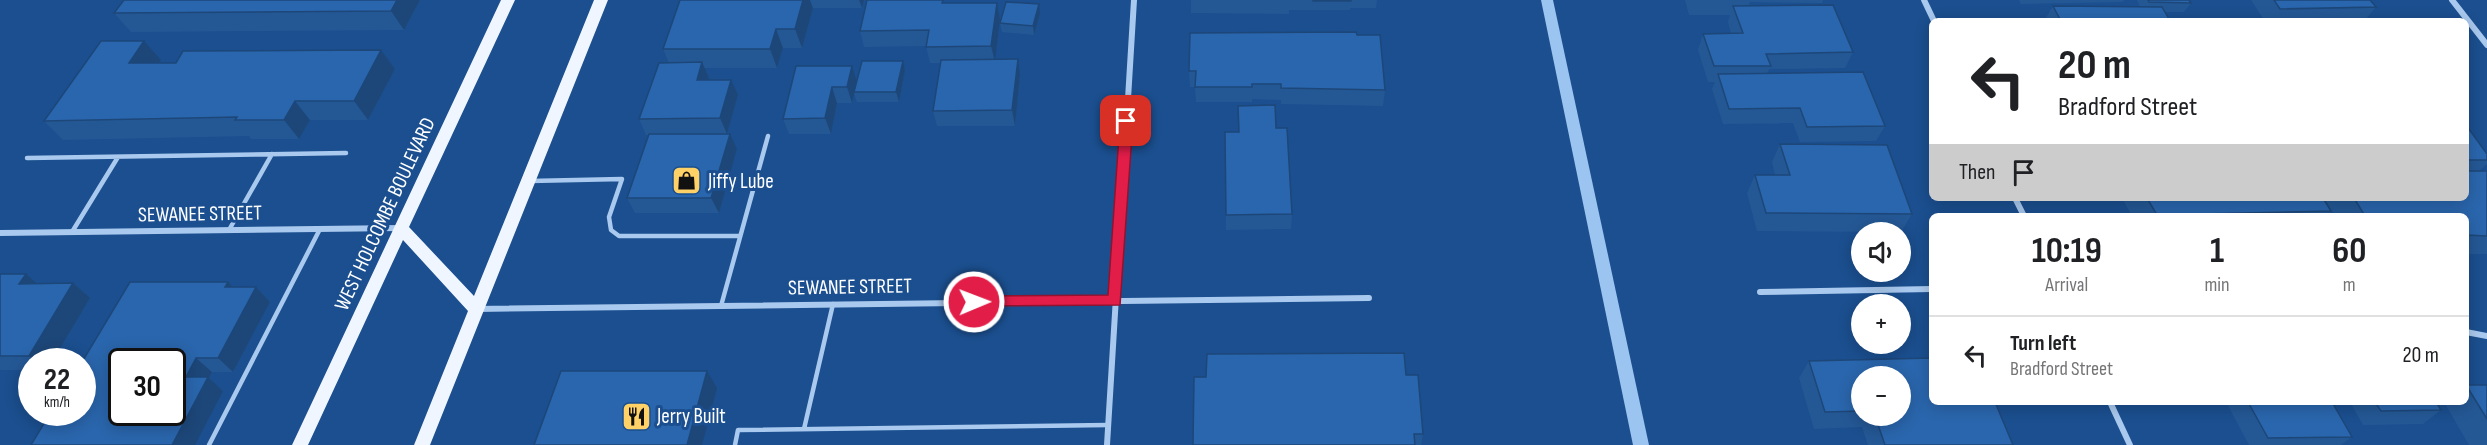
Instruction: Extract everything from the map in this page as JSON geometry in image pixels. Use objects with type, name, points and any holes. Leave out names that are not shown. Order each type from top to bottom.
[{"type":"main road","name":"WEST HOLCOMBE BOULEVARD","points":[[300,445],[508,0]]},
{"type":"main road","points":[[422,445],[601,0]]},
{"type":"main road","points":[[401,228],[476,309]]},
{"type":"street","points":[[1107,445],[1134,0]]},
{"type":"street","points":[[1924,0],[1933,18]]},
{"type":"street","points":[[2452,0],[2466,18]]},
{"type":"street","points":[[2469,22],[2487,45]]},
{"type":"street","name":"SEWANEE STREET","points":[[0,233],[401,228]]},
{"type":"street","points":[[1760,292],[1929,288]]},
{"type":"street","name":"SEWANEE STREET","points":[[476,309],[1369,298]]},
{"type":"street","points":[[2469,333],[2487,336]]},
{"type":"street","points":[[2111,405],[2130,445]]},
{"type":"lane","points":[[721,306],[768,136]]},
{"type":"lane","points":[[27,158],[346,153]]},
{"type":"lane","points":[[229,230],[272,154]]},
{"type":"lane","points":[[72,232],[118,157]]},
{"type":"lane","points":[[528,181],[622,180],[609,217],[611,231],[619,236],[740,236]]},
{"type":"lane","points":[[209,445],[320,229]]},
{"type":"lane","points":[[804,429],[833,304]]},
{"type":"lane","points":[[735,445],[738,430],[1108,425]]},
{"type":"building","points":[[124,0],[397,0],[391,11],[114,13]]},
{"type":"building","points":[[680,0],[803,0],[795,29],[776,29],[770,49],[663,49]]},
{"type":"building","points":[[867,0],[997,3],[991,46],[926,47],[929,30],[860,31]]},
{"type":"building","points":[[1351,0],[1351,1],[1313,1]]},
{"type":"building","points":[[2148,0],[2189,0],[2191,3],[2149,2]]},
{"type":"building","points":[[2274,0],[2370,0],[2376,7],[2280,9]]},
{"type":"building","points":[[1006,2],[1039,4],[1033,26],[1000,23]]},
{"type":"building","points":[[1833,5],[1853,52],[1766,54],[1771,66],[1714,66],[1703,34],[1743,33],[1733,6]]},
{"type":"building","points":[[2053,6],[2162,7],[2168,18],[2059,18]]},
{"type":"building","points":[[1356,32],[1357,35],[1380,35],[1385,90],[1281,88],[1281,84],[1252,84],[1252,87],[1195,87],[1196,71],[1189,71],[1190,33]]},
{"type":"building","points":[[101,41],[144,41],[129,63],[176,63],[183,51],[381,50],[354,101],[295,101],[284,120],[235,120],[237,117],[44,121]]},
{"type":"building","points":[[1018,59],[1012,110],[933,111],[941,60]]},
{"type":"building","points":[[862,61],[903,61],[896,92],[854,92]]},
{"type":"building","points":[[702,62],[697,80],[731,80],[720,118],[639,119],[659,63]]},
{"type":"building","points":[[796,66],[852,66],[847,87],[832,87],[825,118],[783,119]]},
{"type":"building","points":[[1863,72],[1885,126],[1807,127],[1800,108],[1729,109],[1718,74]]},
{"type":"building","points":[[1275,105],[1276,128],[1287,128],[1292,214],[1226,215],[1225,132],[1239,132],[1238,106]]},
{"type":"building","points":[[2469,129],[2487,154],[2487,160],[2469,160]]},
{"type":"building","name":"Jiffy Lube","points":[[649,134],[730,134],[711,198],[627,198]]},
{"type":"building","points":[[1780,144],[1887,145],[1912,214],[1766,213],[1755,175],[1790,175]]},
{"type":"building","points":[[2469,171],[2487,171],[2487,236],[2469,235],[2469,213],[2363,213],[2356,201],[2469,201]]},
{"type":"building","points":[[2149,201],[2325,201],[2331,211],[2244,213],[2156,213]]},
{"type":"building","points":[[0,274],[26,274],[19,284],[73,283],[34,348],[18,348],[18,356],[0,356]]},
{"type":"building","points":[[130,282],[228,282],[225,287],[256,287],[218,358],[196,358],[186,377],[186,348],[108,348],[108,426],[182,426],[172,445],[31,445],[43,426],[96,426],[96,348],[90,348]]},
{"type":"building","points":[[1404,353],[1406,375],[1418,375],[1423,434],[1414,434],[1415,445],[1193,445],[1194,377],[1206,377],[1207,354]]},
{"type":"building","points":[[1929,358],[1929,405],[1996,405],[2013,445],[1885,445],[1878,426],[1911,426],[1911,366],[1851,366],[1851,411],[1825,412],[1809,361]]},
{"type":"building","name":"Jerry Built","points":[[561,371],[707,371],[687,445],[534,445]]},
{"type":"building","points":[[186,377],[208,377],[186,419]]},
{"type":"building","points":[[2469,385],[2487,385],[2487,419],[2469,390]]},
{"type":"building","points":[[2250,405],[2334,405],[2352,437],[2268,438]]},
{"type":"building","points":[[2377,405],[2438,405],[2441,410],[2381,411]]},
{"type":"waterway","points":[[1547,0],[1641,445]]},
{"type":"place","name":"Jiffy Lube","points":[[687,181]]},
{"type":"place","name":"Jerry Built","points":[[636,416]]},
{"type":"route","points":[[974,302],[1115,300],[1126,121]]}]
